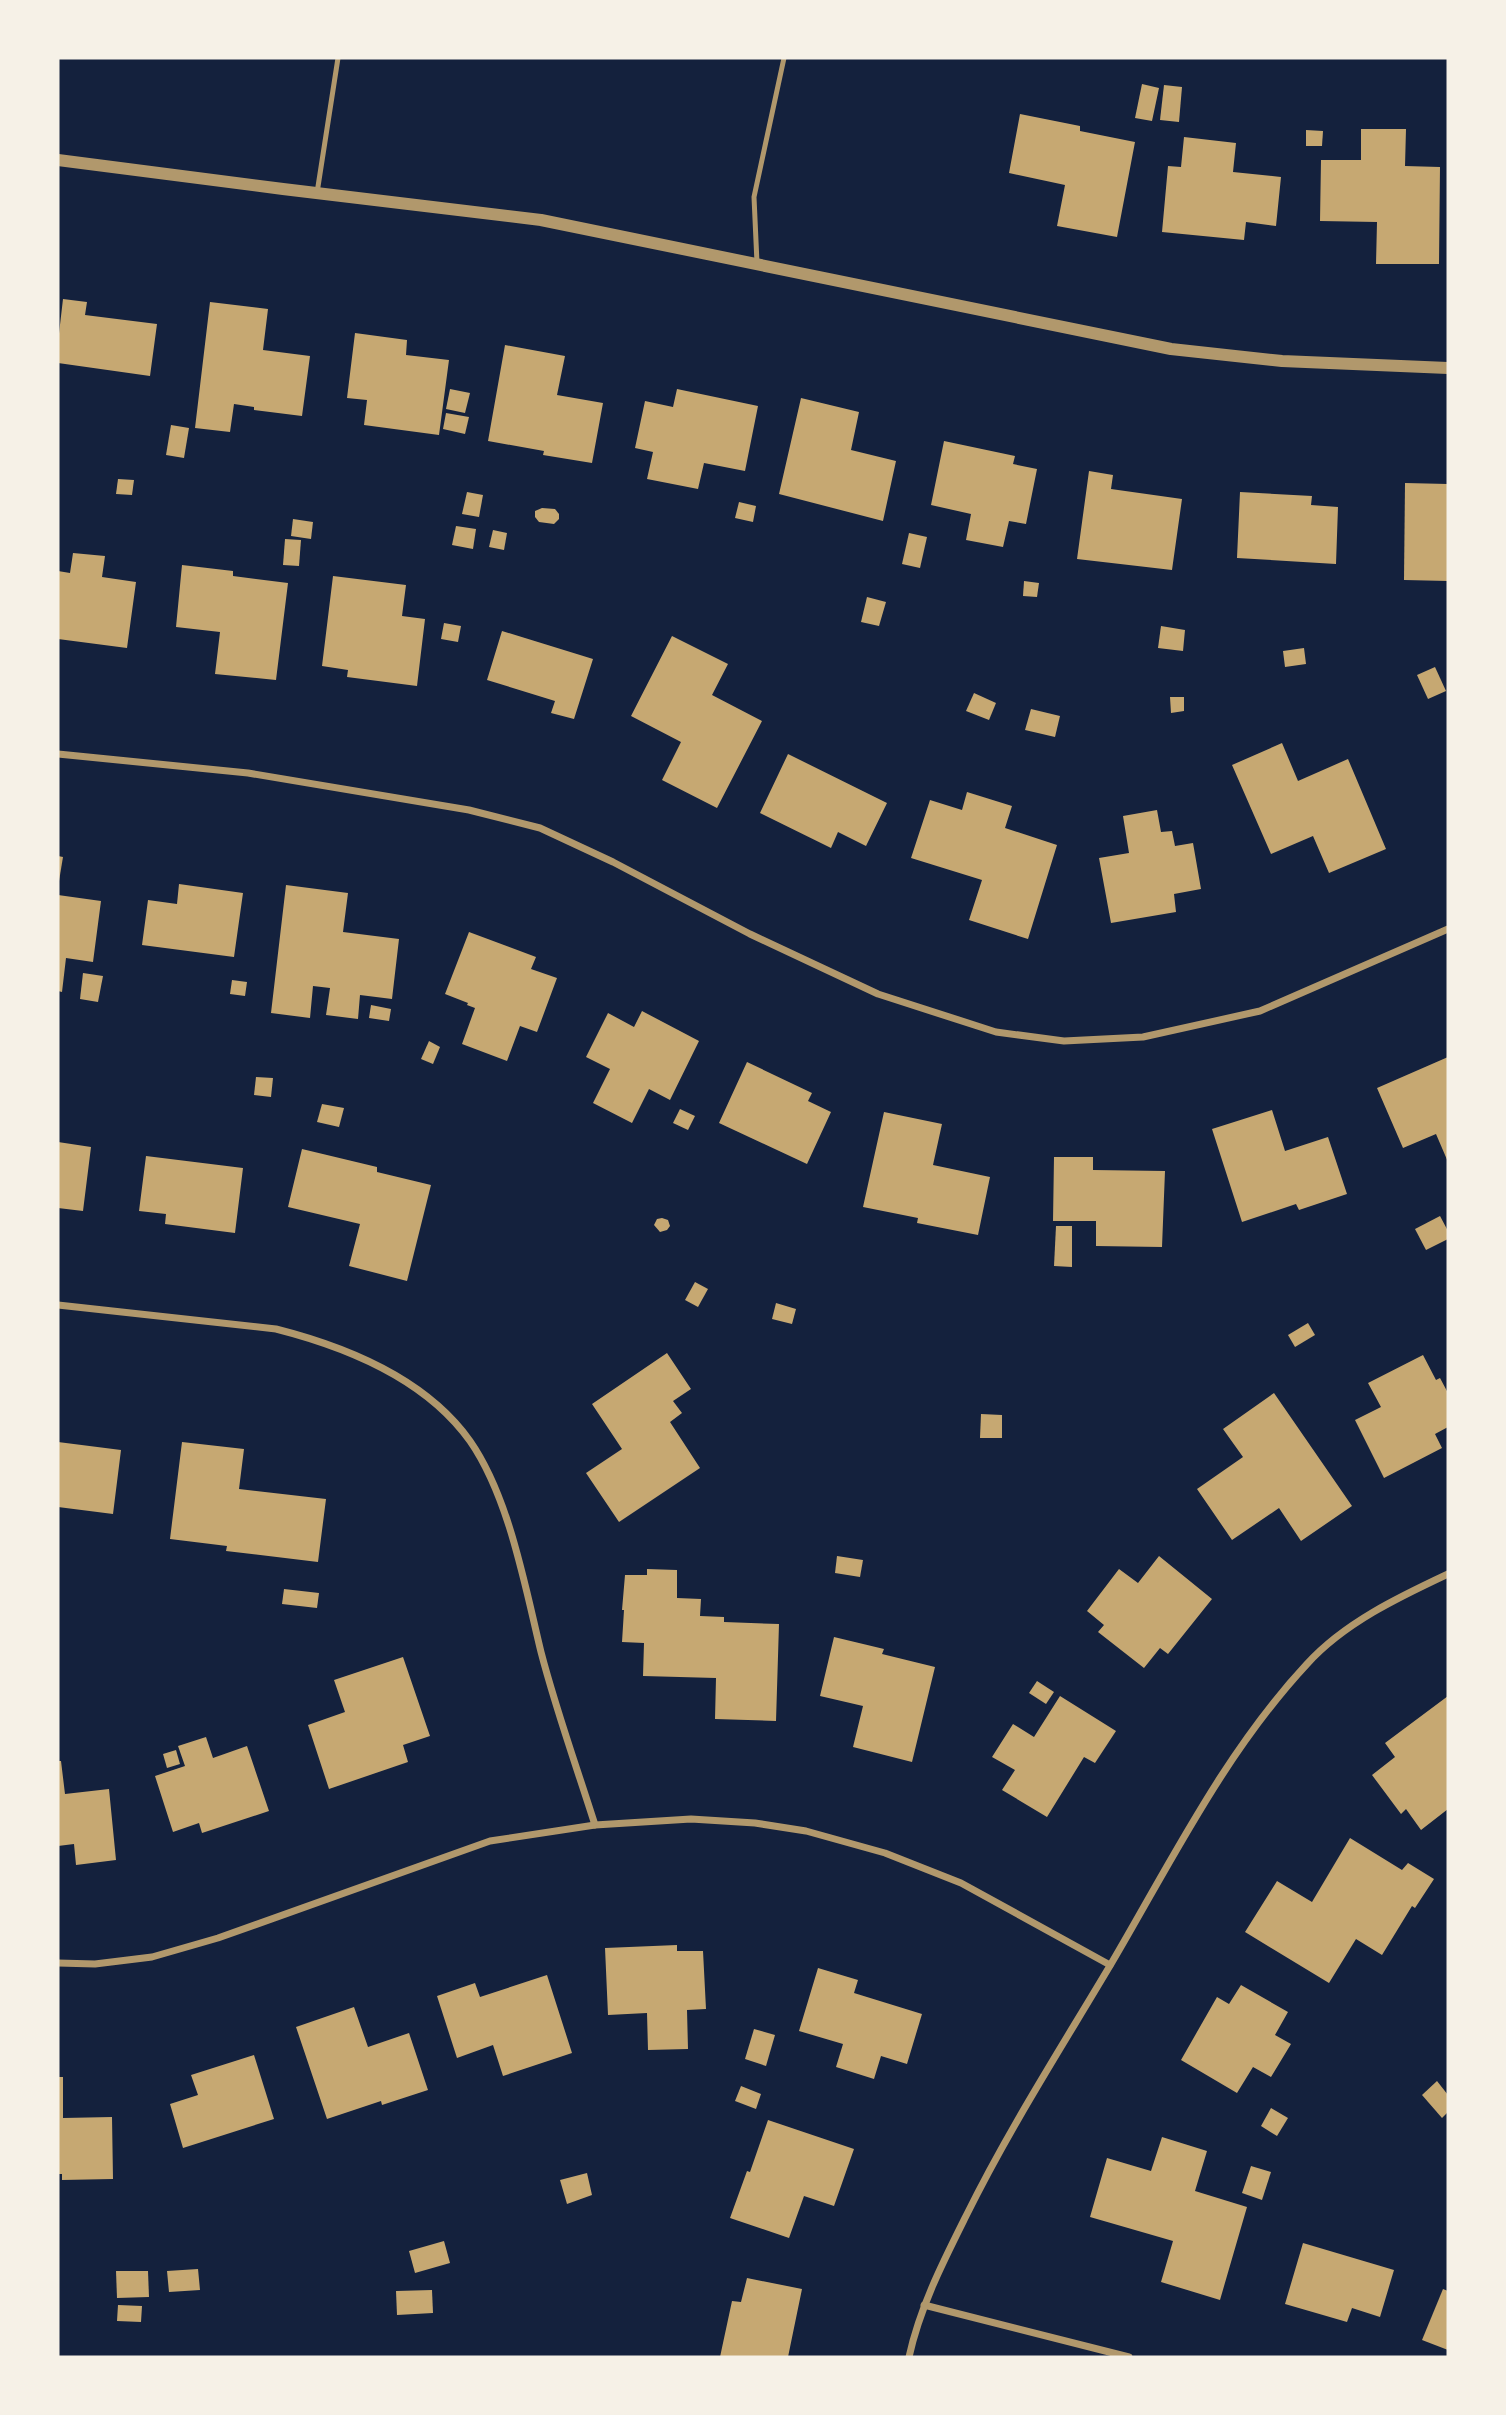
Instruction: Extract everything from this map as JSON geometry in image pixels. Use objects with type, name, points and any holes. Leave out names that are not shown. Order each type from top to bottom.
[{"type":"street","points":[[58,160],[541,220],[1171,349],[1282,361],[1448,368]]},
{"type":"street","points":[[58,754],[248,773],[469,810],[540,828],[750,934],[878,994],[996,1032],[1023,1036],[1065,1041],[1143,1037],[1260,1011],[1448,929]]},
{"type":"street","points":[[58,1305],[276,1329],[309,1337],[398,1376],[439,1406],[470,1442],[495,1490],[517,1555],[544,1661],[594,1825]]},
{"type":"street","points":[[909,2357],[924,2305],[937,2273],[989,2170],[1198,1813],[1253,1730],[1308,1662],[1343,1633],[1389,1604],[1448,1574]]},
{"type":"street","points":[[58,1963],[95,1964],[152,1957],[218,1938],[490,1841],[594,1825],[691,1819],[755,1823],[835,1838],[885,1853],[961,1883],[1110,1965]]},
{"type":"street","points":[[924,2305],[1129,2357]]},
{"type":"lane","points":[[317,193],[338,58]]},
{"type":"lane","points":[[757,263],[754,197],[784,58]]},
{"type":"building","points":[[1142,84],[1159,88],[1152,121],[1135,118]]},
{"type":"building","points":[[1164,85],[1182,87],[1179,122],[1160,120]]},
{"type":"building","points":[[1020,114],[1080,126],[1080,131],[1135,142],[1117,237],[1057,226],[1065,185],[1009,173]]},
{"type":"building","points":[[1361,129],[1406,129],[1405,166],[1440,167],[1439,264],[1376,264],[1377,222],[1320,221],[1321,160],[1361,160]]},
{"type":"building","points":[[1306,130],[1323,131],[1322,146],[1306,146]]},
{"type":"building","points":[[1184,137],[1236,143],[1233,172],[1281,177],[1276,226],[1246,222],[1244,240],[1162,232],[1168,166],[1181,167]]},
{"type":"building","points":[[63,299],[87,302],[85,315],[157,324],[150,376],[58,363]]},
{"type":"building","points":[[210,302],[268,309],[263,350],[310,356],[302,416],[254,410],[254,407],[234,404],[230,432],[195,428]]},
{"type":"building","points":[[355,333],[407,340],[406,355],[449,360],[439,435],[364,425],[367,400],[347,398]]},
{"type":"building","points":[[505,345],[565,356],[557,395],[603,403],[592,463],[543,455],[544,451],[488,441]]},
{"type":"building","points":[[450,389],[470,393],[465,413],[446,409]]},
{"type":"building","points":[[677,389],[758,406],[745,471],[704,463],[698,489],[647,479],[653,452],[635,448],[645,401],[673,407]]},
{"type":"building","points":[[801,398],[859,412],[851,450],[896,461],[883,521],[779,494]]},
{"type":"building","points":[[446,413],[469,417],[465,434],[443,429]]},
{"type":"building","points":[[171,425],[189,428],[184,458],[166,455]]},
{"type":"building","points":[[944,441],[1015,456],[1013,464],[1037,469],[1026,524],[1009,521],[1003,547],[966,540],[971,514],[931,505]]},
{"type":"building","points":[[1089,471],[1113,475],[1111,489],[1182,499],[1172,570],[1077,559]]},
{"type":"building","points":[[118,479],[134,480],[132,495],[116,494]]},
{"type":"building","points":[[1405,483],[1448,484],[1448,581],[1404,580]]},
{"type":"building","points":[[467,492],[483,495],[479,517],[462,514]]},
{"type":"building","points":[[1240,492],[1312,496],[1311,505],[1338,507],[1336,564],[1237,558]]},
{"type":"building","points":[[739,502],[756,506],[753,522],[735,518]]},
{"type":"building","points":[[542,508],[555,509],[559,519],[554,524],[539,522],[535,511]]},
{"type":"building","points":[[293,519],[313,522],[311,539],[291,536]]},
{"type":"building","points":[[456,526],[476,529],[473,549],[452,545]]},
{"type":"building","points":[[493,530],[507,533],[504,550],[489,547]]},
{"type":"building","points":[[909,533],[927,537],[920,568],[902,564]]},
{"type":"building","points":[[285,539],[301,540],[299,566],[283,565]]},
{"type":"building","points":[[73,553],[105,556],[102,577],[136,582],[127,648],[58,639],[58,571],[70,573]]},
{"type":"building","points":[[182,565],[233,571],[233,576],[288,583],[276,680],[215,674],[220,632],[176,627]]},
{"type":"building","points":[[333,576],[406,585],[402,616],[425,619],[417,686],[347,677],[348,670],[322,666]]},
{"type":"building","points":[[1024,581],[1039,583],[1037,597],[1023,596]]},
{"type":"building","points":[[867,597],[886,602],[879,626],[861,622]]},
{"type":"building","points":[[444,623],[461,626],[458,642],[441,639]]},
{"type":"building","points":[[1161,626],[1185,630],[1183,651],[1158,648]]},
{"type":"building","points":[[502,631],[593,659],[574,719],[551,713],[555,701],[487,680]]},
{"type":"building","points":[[672,636],[728,664],[712,695],[762,721],[717,808],[662,780],[681,742],[631,716]]},
{"type":"building","points":[[1304,648],[1306,664],[1285,667],[1283,651]]},
{"type":"building","points":[[1435,667],[1446,691],[1428,699],[1417,675]]},
{"type":"building","points":[[974,693],[996,703],[989,720],[966,711]]},
{"type":"building","points":[[1170,697],[1184,697],[1184,711],[1171,713]]},
{"type":"building","points":[[1031,709],[1060,716],[1055,737],[1025,730]]},
{"type":"building","points":[[1282,743],[1298,781],[1348,759],[1386,849],[1329,873],[1313,836],[1271,854],[1232,765]]},
{"type":"building","points":[[788,754],[887,803],[866,846],[838,832],[831,848],[760,813]]},
{"type":"building","points":[[967,792],[1012,806],[1005,828],[1057,845],[1028,939],[969,920],[982,880],[911,858],[930,800],[962,810]]},
{"type":"building","points":[[1157,810],[1161,832],[1172,831],[1175,846],[1193,843],[1201,889],[1174,894],[1176,912],[1111,923],[1099,858],[1129,853],[1123,816]]},
{"type":"building","points":[[58,856],[63,857],[59,881],[58,881]]},
{"type":"building","points":[[179,884],[243,893],[234,957],[142,945],[148,900],[177,904]]},
{"type":"building","points":[[286,885],[348,893],[343,932],[399,939],[392,999],[360,995],[358,1019],[326,1015],[330,988],[313,986],[310,1018],[271,1013]]},
{"type":"building","points":[[58,895],[101,901],[93,962],[66,958],[62,992],[58,991]]},
{"type":"building","points":[[469,932],[536,957],[531,969],[557,978],[537,1032],[520,1026],[507,1061],[462,1044],[475,1008],[445,994]]},
{"type":"building","points":[[83,973],[103,976],[98,1002],[80,999]]},
{"type":"building","points":[[232,980],[247,982],[245,996],[230,994]]},
{"type":"building","points":[[371,1005],[391,1009],[389,1021],[369,1018]]},
{"type":"building","points":[[642,1011],[699,1041],[670,1100],[649,1089],[632,1123],[593,1103],[610,1069],[586,1057],[608,1013],[634,1027]]},
{"type":"building","points":[[429,1041],[440,1047],[433,1064],[421,1059]]},
{"type":"building","points":[[1448,1057],[1448,1162],[1436,1134],[1403,1148],[1377,1088]]},
{"type":"building","points":[[747,1062],[812,1093],[808,1101],[831,1112],[807,1164],[719,1123]]},
{"type":"building","points":[[256,1077],[273,1078],[271,1097],[254,1095]]},
{"type":"building","points":[[322,1104],[344,1108],[339,1127],[317,1122]]},
{"type":"building","points":[[680,1109],[695,1116],[688,1130],[673,1123]]},
{"type":"building","points":[[1272,1110],[1285,1151],[1328,1137],[1347,1194],[1299,1210],[1296,1204],[1242,1222],[1212,1129]]},
{"type":"building","points":[[884,1112],[942,1124],[933,1165],[990,1177],[978,1235],[917,1223],[918,1218],[863,1207]]},
{"type":"building","points":[[58,1142],[91,1147],[83,1211],[58,1208]]},
{"type":"building","points":[[302,1149],[377,1167],[377,1172],[431,1185],[407,1281],[349,1266],[360,1224],[288,1207]]},
{"type":"building","points":[[146,1156],[243,1168],[235,1233],[165,1224],[166,1214],[139,1211]]},
{"type":"building","points":[[1054,1157],[1093,1157],[1093,1170],[1165,1171],[1162,1247],[1096,1246],[1096,1221],[1053,1221]]},
{"type":"building","points":[[1440,1216],[1448,1231],[1448,1239],[1426,1250],[1415,1229]]},
{"type":"building","points":[[657,1219],[668,1220],[670,1226],[660,1232],[654,1225]]},
{"type":"building","points":[[1056,1226],[1072,1226],[1072,1267],[1054,1266]]},
{"type":"building","points":[[695,1282],[708,1289],[698,1307],[685,1300]]},
{"type":"building","points":[[776,1303],[796,1309],[792,1324],[772,1319]]},
{"type":"building","points":[[1308,1323],[1315,1335],[1295,1347],[1288,1335]]},
{"type":"building","points":[[667,1353],[691,1389],[673,1401],[682,1413],[670,1422],[700,1468],[619,1522],[586,1473],[622,1449],[592,1404]]},
{"type":"building","points":[[1423,1355],[1436,1380],[1440,1378],[1448,1393],[1448,1427],[1435,1434],[1442,1448],[1384,1478],[1355,1420],[1381,1407],[1368,1383]]},
{"type":"building","points":[[1274,1393],[1352,1506],[1301,1541],[1279,1508],[1232,1540],[1197,1489],[1243,1457],[1223,1429]]},
{"type":"building","points":[[981,1414],[1002,1415],[1002,1438],[980,1438]]},
{"type":"building","points":[[58,1442],[121,1450],[113,1514],[58,1507]]},
{"type":"building","points":[[182,1442],[244,1449],[239,1489],[326,1499],[318,1562],[226,1551],[227,1546],[170,1539]]},
{"type":"building","points":[[837,1556],[863,1560],[860,1577],[835,1573]]},
{"type":"building","points":[[1159,1556],[1212,1599],[1168,1654],[1160,1648],[1144,1668],[1098,1632],[1104,1625],[1087,1611],[1119,1569],[1138,1583]]},
{"type":"building","points":[[647,1569],[677,1570],[677,1598],[701,1599],[700,1616],[724,1617],[724,1622],[779,1624],[776,1721],[715,1719],[716,1678],[643,1676],[644,1643],[622,1642],[622,1610],[625,1575],[647,1575]]},
{"type":"building","points":[[284,1589],[319,1593],[317,1608],[282,1604]]},
{"type":"building","points":[[834,1637],[884,1649],[882,1654],[935,1667],[912,1762],[853,1747],[863,1706],[820,1696]]},
{"type":"building","points":[[403,1657],[430,1736],[403,1745],[408,1762],[329,1789],[308,1725],[345,1712],[334,1680]]},
{"type":"building","points":[[1037,1681],[1054,1692],[1046,1704],[1029,1693]]},
{"type":"building","points":[[1060,1696],[1116,1731],[1095,1763],[1084,1757],[1047,1817],[1002,1790],[1015,1770],[992,1757],[1013,1724],[1034,1737]]},
{"type":"building","points":[[1448,1696],[1448,1809],[1421,1830],[1406,1809],[1401,1814],[1372,1775],[1395,1757],[1385,1743]]},
{"type":"building","points":[[206,1737],[213,1758],[247,1746],[269,1811],[202,1833],[199,1823],[173,1832],[155,1776],[185,1766],[178,1746]]},
{"type":"building","points":[[176,1750],[180,1764],[167,1768],[163,1754]]},
{"type":"building","points":[[58,1761],[61,1761],[65,1794],[109,1789],[116,1860],[76,1865],[74,1844],[58,1846]]},
{"type":"building","points":[[1350,1838],[1402,1870],[1408,1863],[1434,1879],[1415,1908],[1412,1906],[1382,1955],[1356,1939],[1329,1983],[1245,1932],[1277,1881],[1312,1902]]},
{"type":"building","points":[[677,1945],[677,1951],[703,1951],[706,2009],[687,2010],[688,2049],[648,2050],[647,2013],[608,2015],[605,1948]]},
{"type":"building","points":[[818,1968],[858,1980],[854,1993],[922,2014],[907,2064],[881,2056],[874,2079],[836,2067],[843,2044],[799,2031]]},
{"type":"building","points":[[547,1975],[572,2053],[503,2076],[493,2045],[457,2058],[437,1996],[475,1983],[480,1997]]},
{"type":"building","points":[[1241,1985],[1288,2012],[1275,2035],[1291,2044],[1271,2077],[1253,2067],[1237,2093],[1181,2060],[1217,1997],[1229,2004]]},
{"type":"building","points":[[354,2007],[368,2047],[409,2033],[428,2090],[382,2105],[381,2101],[327,2119],[296,2027]]},
{"type":"building","points":[[754,2029],[775,2035],[766,2066],[745,2059]]},
{"type":"building","points":[[254,2055],[274,2119],[183,2148],[170,2104],[198,2095],[191,2075]]},
{"type":"building","points":[[58,2077],[63,2077],[63,2118],[112,2117],[113,2179],[62,2180],[62,2174],[58,2174]]},
{"type":"building","points":[[1437,2081],[1448,2095],[1448,2112],[1442,2118],[1422,2095]]},
{"type":"building","points":[[741,2086],[761,2094],[756,2109],[735,2101]]},
{"type":"building","points":[[1271,2108],[1288,2118],[1277,2136],[1261,2126]]},
{"type":"building","points":[[768,2120],[854,2149],[834,2206],[804,2196],[789,2238],[730,2218]]},
{"type":"building","points":[[1162,2137],[1207,2151],[1195,2191],[1247,2207],[1220,2300],[1161,2282],[1173,2241],[1090,2217],[1107,2158],[1151,2171]]},
{"type":"building","points":[[1251,2166],[1271,2172],[1262,2200],[1242,2193]]},
{"type":"building","points":[[587,2173],[592,2195],[567,2204],[560,2180]]},
{"type":"building","points":[[444,2241],[450,2263],[415,2273],[409,2251]]},
{"type":"building","points":[[1303,2243],[1394,2270],[1380,2317],[1352,2308],[1347,2322],[1285,2304]]},
{"type":"building","points":[[198,2269],[200,2290],[169,2292],[167,2271]]},
{"type":"building","points":[[116,2271],[148,2271],[149,2297],[117,2298]]},
{"type":"building","points":[[747,2278],[802,2289],[788,2357],[720,2357],[732,2301],[741,2302]]},
{"type":"building","points":[[1443,2289],[1448,2291],[1448,2350],[1422,2340]]},
{"type":"building","points":[[432,2290],[433,2313],[397,2315],[396,2291]]},
{"type":"building","points":[[118,2305],[142,2306],[141,2322],[117,2321]]}]
